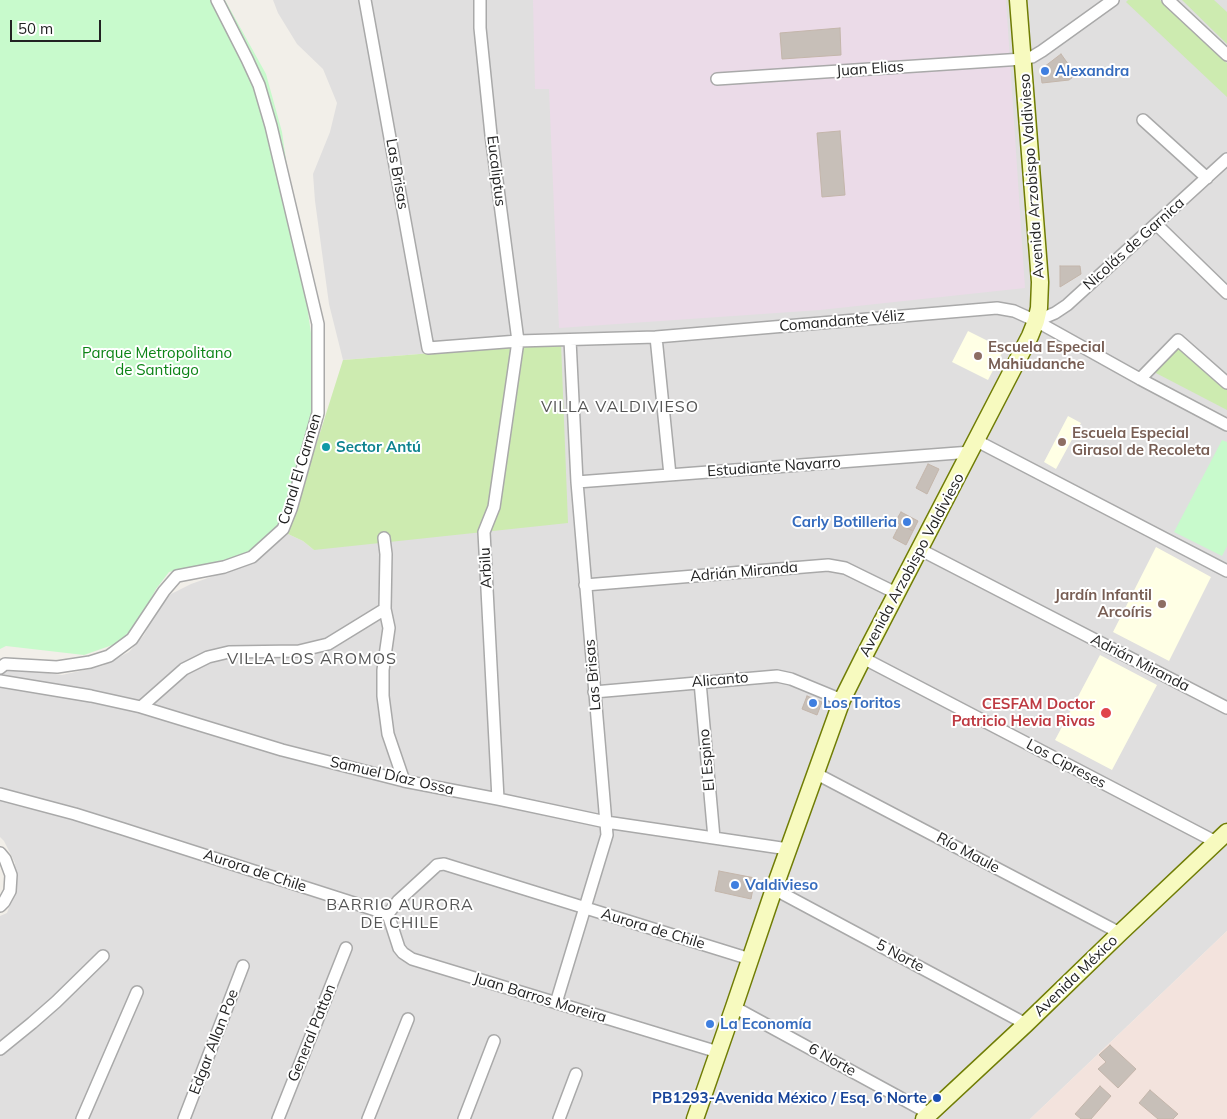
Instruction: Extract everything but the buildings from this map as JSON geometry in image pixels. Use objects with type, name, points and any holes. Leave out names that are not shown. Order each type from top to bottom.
[{"type":"street","name":"Canal El Carmen","points":[[0,668],[5,664],[57,667],[90,662],[109,656],[132,640],[164,592],[178,576],[224,567],[252,557],[271,542],[283,529],[291,509],[318,413],[318,324],[271,126],[259,84],[217,0]]},
{"type":"street","name":"Las Brisas","points":[[365,0],[428,348]]},
{"type":"street","name":"Eucaliptus","points":[[480,0],[480,28],[491,135],[518,341]]},
{"type":"street","name":"Avenida Arzobispo Valdivieso","points":[[695,1119],[788,849],[842,700],[974,446],[1036,321],[1039,308],[1040,282],[1018,0]]},
{"type":"street","points":[[1023,59],[1032,57],[1042,51],[1113,0]]},
{"type":"street","points":[[1168,0],[1227,55]]},
{"type":"street","name":"Juan Elias","points":[[717,79],[1023,59]]},
{"type":"street","points":[[1143,120],[1207,178]]},
{"type":"street","name":"Nicolás de Garnica","points":[[1036,321],[1055,313],[1067,305],[1227,159]]},
{"type":"street","points":[[1156,224],[1227,294]]},
{"type":"street","name":"Comandante Véliz","points":[[428,348],[518,341],[656,337],[997,308],[1014,311],[1036,321],[1227,425]]},
{"type":"street","points":[[656,337],[670,475]]},
{"type":"street","name":"Las Brisas","points":[[556,1003],[607,835],[577,482],[570,340]]},
{"type":"street","points":[[1140,379],[1178,340],[1227,383]]},
{"type":"street","name":"Arbilu","points":[[498,799],[484,532],[494,507],[518,341]]},
{"type":"street","points":[[974,446],[1227,571]]},
{"type":"street","name":"Estudiante Navarro","points":[[577,482],[974,446]]},
{"type":"street","points":[[384,538],[386,554],[385,609],[389,628],[383,670],[383,696],[388,734],[404,781]]},
{"type":"street","name":"Adrián Miranda","points":[[919,549],[1227,708]]},
{"type":"street","name":"Adrián Miranda","points":[[585,585],[828,565],[845,568],[896,593]]},
{"type":"street","points":[[141,707],[184,669],[208,657],[229,652],[299,651],[328,644],[385,609]]},
{"type":"street","name":"Los Cipreses","points":[[863,658],[1221,837]]},
{"type":"street","name":"Alicanto","points":[[594,692],[777,676],[791,679],[842,700]]},
{"type":"street","name":"Samuel Díaz Ossa","points":[[0,681],[91,696],[141,707],[282,750],[404,781],[606,822],[788,849]]},
{"type":"street","name":"El Espino","points":[[700,682],[714,838]]},
{"type":"street","name":"Río Maule","points":[[815,773],[1120,933]]},
{"type":"street","name":"Aurora de Chile","points":[[0,794],[115,827],[388,914],[398,901],[437,865],[444,864],[750,959]]},
{"type":"street","name":"Avenida México","points":[[927,1116],[1221,837]]},
{"type":"street","points":[[0,853],[5,859],[11,875],[10,891],[0,906]]},
{"type":"street","name":"5 Norte","points":[[774,889],[1026,1024]]},
{"type":"street","name":"Juan Barros Moreira","points":[[388,914],[399,948],[412,959],[718,1052]]},
{"type":"street","name":"General Patton","points":[[278,1119],[346,948]]},
{"type":"street","points":[[0,1049],[56,1002],[103,956]]},
{"type":"street","name":"Edgar Allan Poe","points":[[184,1119],[243,966]]},
{"type":"street","points":[[82,1119],[137,992]]},
{"type":"street","name":"6 Norte","points":[[734,1007],[927,1116]]},
{"type":"street","points":[[368,1119],[408,1018]]},
{"type":"street","points":[[464,1119],[494,1041]]},
{"type":"street","points":[[559,1119],[576,1074]]},
{"type":"shaded area","points":[[273,0],[1227,0],[1227,931],[1030,1119],[0,1119],[0,916],[7,913],[16,888],[15,863],[0,837],[0,673],[9,667],[62,675],[102,666],[129,652],[144,635],[154,615],[171,594],[191,584],[253,562],[288,534],[303,541],[314,550],[561,343],[343,360],[329,304],[313,174],[330,132],[337,103],[323,69],[297,44],[278,13]]},
{"type":"shaded area","points":[[533,0],[1006,0],[1025,288],[820,310],[559,328],[549,89],[535,89]]},
{"type":"shaded area","name":"Escuela Especial Mahiudanche","points":[[968,331],[1004,349],[988,380],[952,362]]},
{"type":"shaded area","name":"Escuela Especial Girasol de Recoleta","points":[[1068,416],[1081,423],[1056,469],[1044,462]]},
{"type":"shaded area","name":"Jardín Infantil Arcoíris","points":[[1156,547],[1211,577],[1169,661],[1113,632]]},
{"type":"shaded area","name":"CESFAM Doctor Patricio Hevia Rivas","points":[[1100,655],[1157,685],[1112,770],[1055,740]]},
{"type":"shaded area","points":[[1227,931],[1227,1119],[1030,1119]]},
{"type":"green space","name":"Parque Metropolitano de Santiago","points":[[0,0],[225,0],[266,74],[282,132],[314,354],[311,417],[294,482],[278,529],[251,554],[169,572],[156,589],[138,623],[118,643],[84,655],[6,646],[0,649]]},
{"type":"green space","points":[[1128,0],[1160,0],[1227,63],[1227,97],[1126,2]]},
{"type":"green space","points":[[1182,0],[1214,0],[1227,12],[1227,44]]},
{"type":"green space","points":[[561,343],[568,523],[314,550],[303,541],[288,534],[343,360]]},
{"type":"green space","points":[[1177,345],[1227,389],[1227,410],[1152,371]]},
{"type":"green space","points":[[1222,440],[1227,442],[1227,546],[1222,556],[1174,532]]},
{"type":"place","name":"Alexandra","points":[[1045,71]]},
{"type":"place","name":"Escuela Especial Mahiudanche","points":[[978,356]]},
{"type":"place","name":"Escuela Especial Girasol de Recoleta","points":[[1062,442]]},
{"type":"place","name":"Sector Antú","points":[[326,447]]},
{"type":"place","name":"Carly Botilleria","points":[[907,522]]},
{"type":"place","name":"Jardín Infantil Arcoíris","points":[[1162,604]]},
{"type":"place","name":"Los Toritos","points":[[813,703]]},
{"type":"place","name":"CESFAM Doctor Patricio Hevia Rivas","points":[[1106,713]]},
{"type":"place","name":"Valdivieso","points":[[735,885]]},
{"type":"place","name":"La Economía","points":[[710,1024]]},
{"type":"place","name":"PB1293-Avenida México / Esq. 6 Norte","points":[[937,1098]]},
{"type":"district","name":"VILLA VALDIVIESO","points":[[620,407]]},
{"type":"district","name":"VILLA LOS AROMOS","points":[[312,659]]},
{"type":"district","name":"BARRIO AURORA DE CHILE","points":[[400,914]]}]
